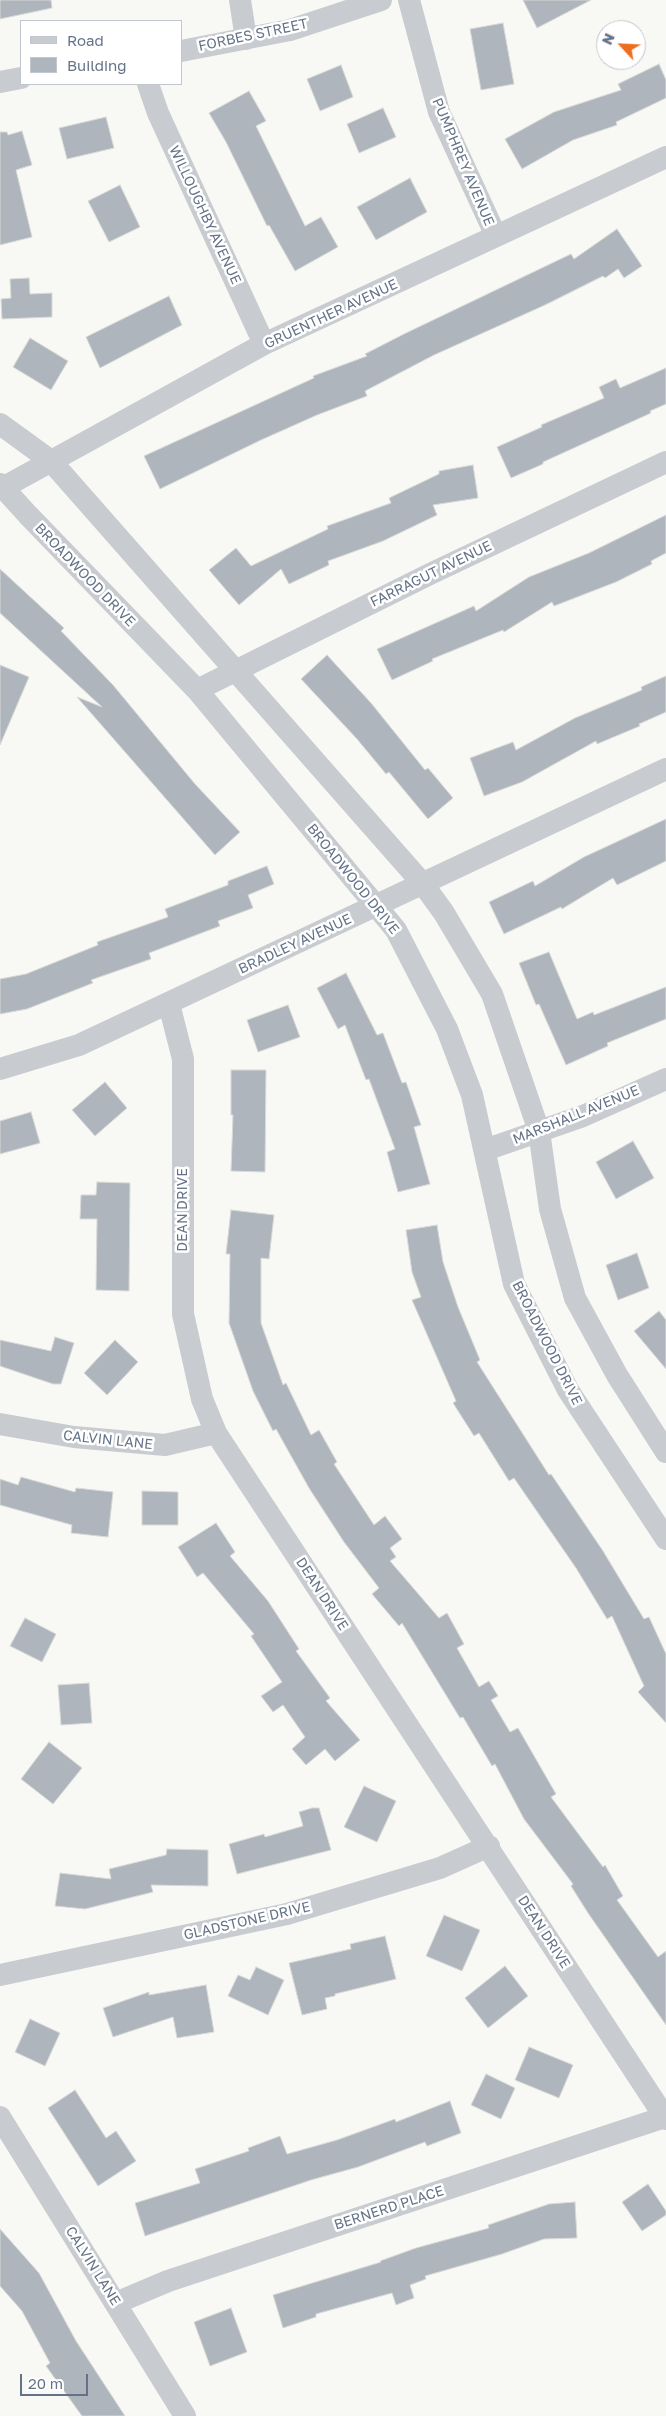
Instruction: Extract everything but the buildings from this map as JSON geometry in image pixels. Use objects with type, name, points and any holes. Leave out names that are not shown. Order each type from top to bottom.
[{"type":"street","points":[[240,0],[246,39]]},
{"type":"street","name":"FORBES STREET","points":[[182,51],[290,30],[381,0]]},
{"type":"street","name":"PUMPHREY AVENUE","points":[[409,0],[439,112],[496,236]]},
{"type":"street","points":[[0,82],[20,78]]},
{"type":"street","name":"WILLOUGHBY AVENUE","points":[[148,85],[158,113],[264,344]]},
{"type":"street","name":"GRUENTHER AVENUE","points":[[2,485],[52,461],[264,344],[666,157]]},
{"type":"street","points":[[0,424],[52,461],[234,671],[423,884],[444,913],[492,994],[539,1131],[550,1209],[575,1298],[617,1375],[666,1452]]},
{"type":"street","name":"FARRAGUT AVENUE","points":[[197,690],[430,574],[666,462]]},
{"type":"street","name":"BROADWOOD DRIVE","points":[[2,485],[28,515],[197,690],[396,930],[447,1029],[472,1095],[514,1284],[568,1390],[666,1539]]},
{"type":"street","name":"BRADLEY AVENUE","points":[[0,1069],[79,1045],[666,769]]},
{"type":"street","name":"DEAN DRIVE","points":[[169,1004],[183,1059],[183,1314],[202,1399],[216,1433],[489,1846],[665,2118]]},
{"type":"street","name":"MARSHALL AVENUE","points":[[485,1150],[582,1116],[666,1079]]},
{"type":"street","name":"CALVIN LANE","points":[[0,1424],[74,1438],[164,1445],[216,1433]]},
{"type":"street","name":"GLADSTONE DRIVE","points":[[0,1975],[287,1914],[440,1868],[489,1846]]},
{"type":"street","name":"CALVIN LANE","points":[[0,2117],[185,2416]]},
{"type":"street","name":"BERNERD PLACE","points":[[116,2303],[168,2281],[665,2118]]}]
